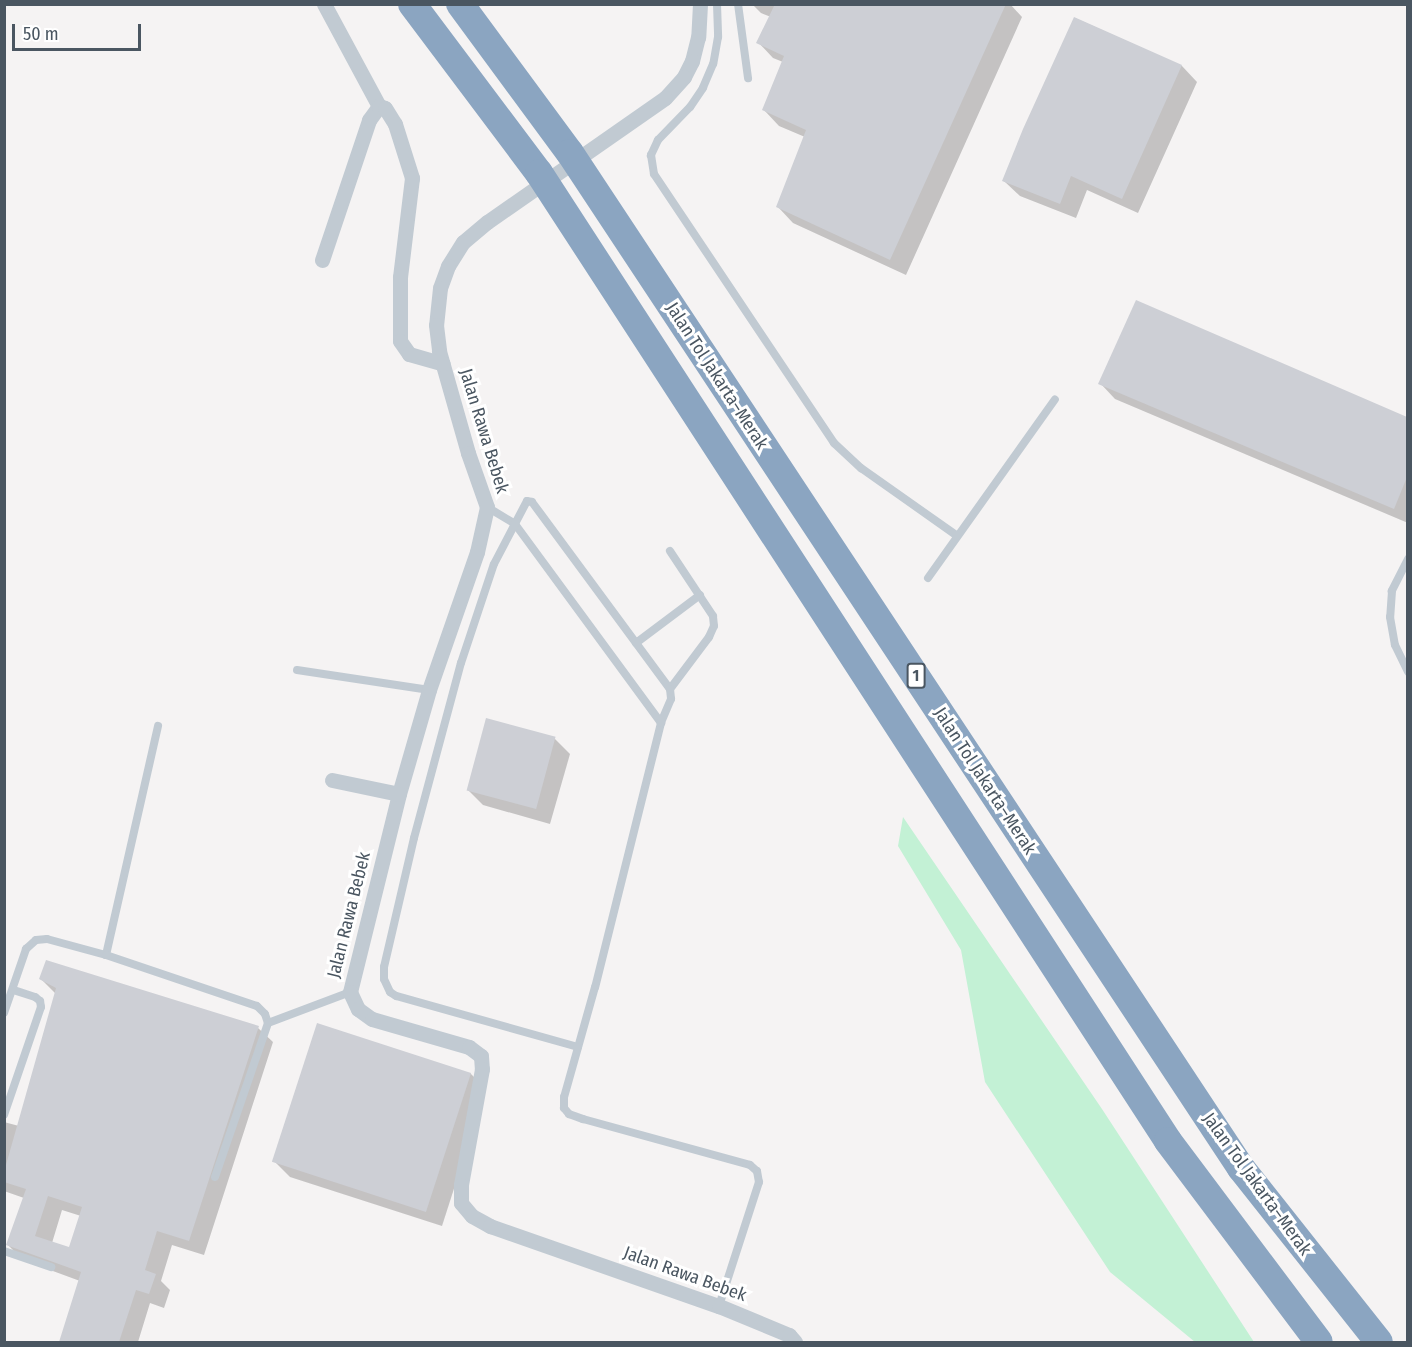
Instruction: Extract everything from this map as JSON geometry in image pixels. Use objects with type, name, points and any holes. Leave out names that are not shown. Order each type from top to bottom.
[{"type":"highway","name":"1","points":[[412,4],[539,173],[1168,1141],[1319,1342]]},
{"type":"highway","name":"Jalan Tol Jakarta–Merak","points":[[460,4],[570,153],[1241,1168],[1379,1342]]},
{"type":"street","points":[[324,4],[379,106],[385,108],[395,124],[412,178],[400,277],[400,341],[409,354],[443,364]]},
{"type":"street","name":"Jalan Rawa Bebek","points":[[699,4],[698,37],[692,62],[684,77],[665,98],[487,222],[463,242],[448,266],[440,288],[436,339],[468,453],[487,507],[477,552],[429,690],[399,794],[350,993],[358,1009],[372,1019],[469,1047],[481,1056],[482,1069],[461,1185],[461,1203],[472,1216],[490,1226],[719,1306],[789,1335],[795,1342]]},
{"type":"street","points":[[322,260],[369,120],[379,106]]},
{"type":"street","points":[[332,780],[399,794]]},
{"type":"lane","points":[[717,4],[718,37],[713,64],[703,88],[690,106],[658,140],[651,155],[654,174],[834,443],[861,468],[956,536]]},
{"type":"lane","points":[[738,4],[748,78]]},
{"type":"lane","points":[[928,578],[1055,399]]},
{"type":"lane","points":[[578,1047],[396,996],[390,992],[384,979],[384,967],[414,838],[461,663],[494,564],[527,501],[532,502],[670,689],[671,699],[661,723],[578,1047],[564,1097],[566,1112],[583,1119],[750,1165],[757,1171],[759,1182],[719,1306]]},
{"type":"lane","points":[[487,507],[515,524],[661,723]]},
{"type":"lane","points":[[670,551],[713,616],[714,626],[709,637],[670,689]]},
{"type":"lane","points":[[1407,559],[1392,591],[1390,617],[1395,645],[1407,672]]},
{"type":"lane","points":[[636,643],[700,595]]},
{"type":"lane","points":[[297,670],[429,690]]},
{"type":"lane","points":[[106,955],[158,726]]},
{"type":"lane","points":[[4,1013],[26,949],[36,940],[47,939],[106,955],[257,1006],[265,1014],[268,1023],[215,1177]]},
{"type":"lane","points":[[4,1115],[41,1007],[40,1001],[35,997],[13,990]]},
{"type":"lane","points":[[268,1023],[350,993]]},
{"type":"lane","points":[[4,1251],[51,1267]]},
{"type":"green space","points":[[903,817],[1102,1109],[1254,1342],[1195,1342],[1110,1272],[985,1082],[961,950],[898,846]]},
{"type":"building","points":[[775,4],[1006,4],[890,260],[776,207],[806,130],[762,110],[784,56],[756,43]]},
{"type":"building","points":[[1074,17],[1182,65],[1122,199],[1071,176],[1060,204],[1002,181]]},
{"type":"building","points":[[1136,300],[1407,417],[1407,477],[1394,509],[1098,384]]},
{"type":"building","points":[[486,718],[556,737],[536,809],[467,790]]},
{"type":"building","points":[[46,960],[259,1026],[189,1241],[157,1231],[145,1270],[156,1274],[149,1294],[136,1290],[119,1342],[59,1342],[81,1272],[6,1245],[26,1189],[4,1182],[4,1172],[56,988],[39,979]],"holes":[[[48,1196],[82,1207],[69,1247],[35,1236]]]},
{"type":"building","points":[[317,1023],[471,1073],[426,1212],[272,1162]]}]
